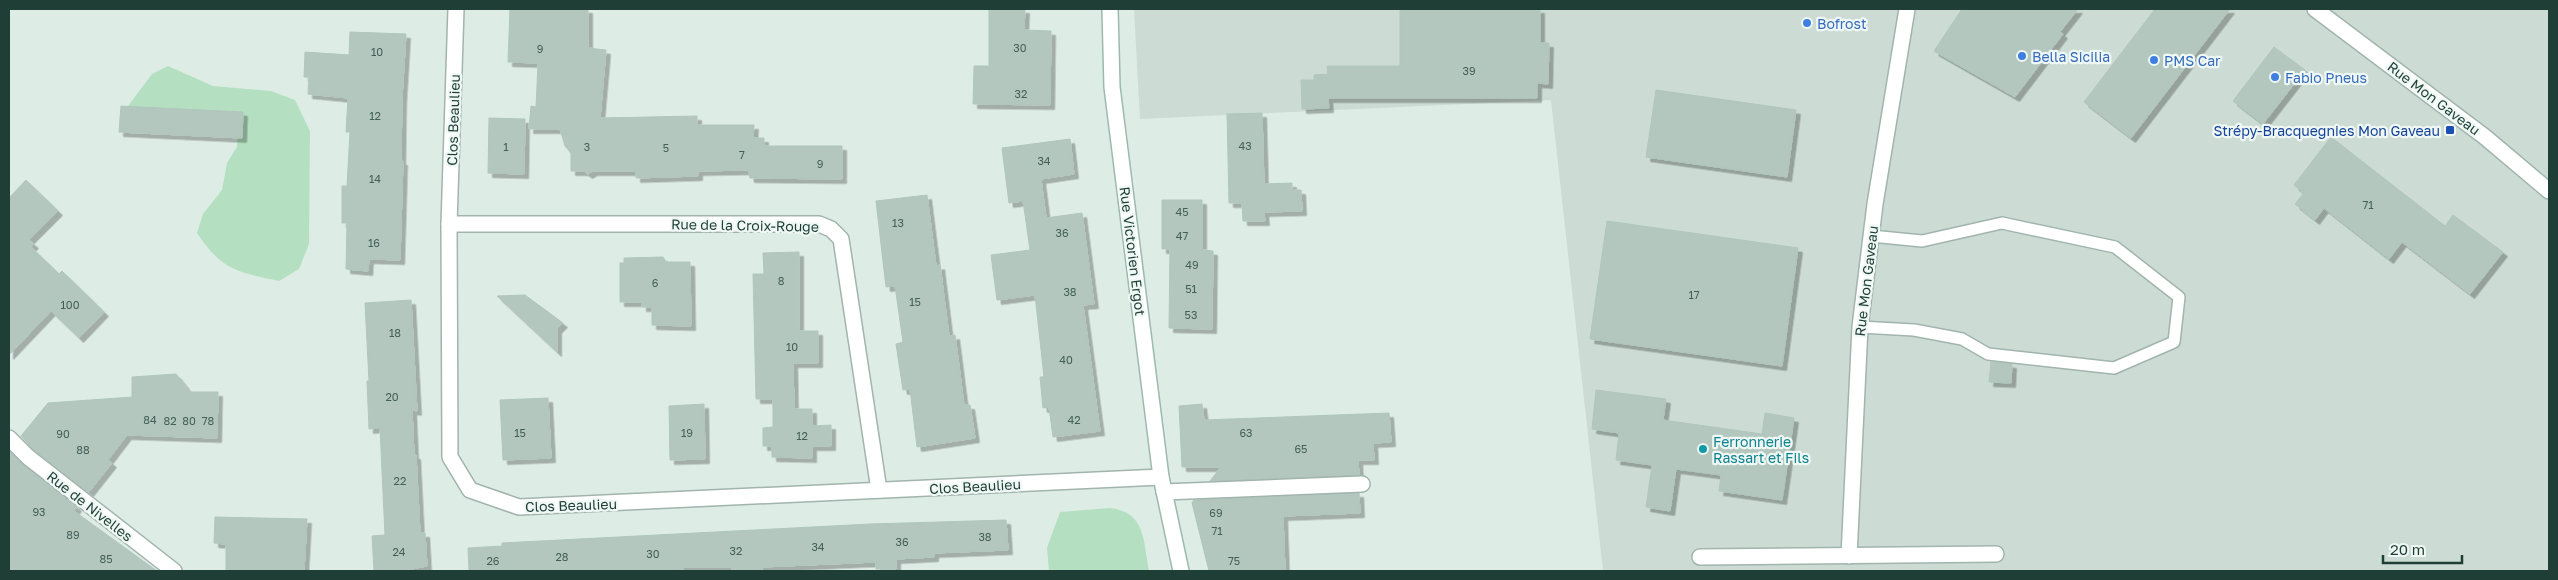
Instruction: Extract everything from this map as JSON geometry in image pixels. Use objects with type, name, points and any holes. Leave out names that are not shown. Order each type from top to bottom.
[{"type":"street","name":"Clos Beaulieu","points":[[456,9],[449,224],[450,456],[470,490],[520,507],[879,490],[1163,485]]},
{"type":"street","name":"Rue Victorien Ergot","points":[[1110,9],[1112,87],[1163,485],[1181,571]]},
{"type":"street","name":"Rue Mon Gaveau","points":[[1849,556],[1860,327],[1871,236],[1907,9]]},
{"type":"street","name":"Rue Mon Gaveau","points":[[2315,9],[2486,137],[2549,191]]},
{"type":"street","name":"Rue de la Croix-Rouge","points":[[449,224],[819,224],[831,229],[841,239],[879,490]]},
{"type":"street","name":"Rue de Nivelles","points":[[9,438],[28,457],[174,571]]},
{"type":"street","points":[[1163,485],[1362,484]]},
{"type":"street","points":[[1700,557],[1996,554]]},
{"type":"lane","points":[[1860,327],[1914,330],[1962,339],[1988,354],[2114,368],[2174,342],[2179,297],[2115,247],[2002,224],[1922,241],[1871,236]]},
{"type":"shaded area","points":[[1134,9],[2549,9],[2549,571],[1603,571],[1551,100],[1140,119]]},
{"type":"green space","points":[[168,66],[213,86],[271,91],[295,100],[310,131],[309,244],[299,269],[279,281],[231,268],[214,255],[197,233],[203,214],[222,190],[227,163],[237,147],[238,126],[119,118],[152,74]]},
{"type":"green space","points":[[1110,508],[1130,515],[1137,522],[1144,539],[1149,571],[1049,571],[1047,548],[1060,512]]},
{"type":"building","points":[[510,9],[588,9],[588,48],[606,50],[600,118],[697,116],[697,125],[754,125],[753,138],[764,138],[764,146],[842,146],[842,179],[750,178],[749,170],[698,171],[698,176],[636,178],[636,171],[593,171],[588,174],[584,171],[571,171],[571,153],[565,146],[560,129],[529,129],[531,106],[536,107],[538,63],[508,62]]},
{"type":"building","points":[[989,9],[1025,9],[1024,30],[1051,31],[1050,105],[973,104],[974,66],[989,66]]},
{"type":"building","points":[[1400,9],[1540,9],[1540,43],[1549,43],[1548,84],[1537,83],[1537,98],[1328,98],[1329,108],[1302,109],[1301,80],[1314,80],[1314,75],[1328,74],[1327,66],[1400,66]]},
{"type":"building","name":"Bella Sicilia","points":[[1962,9],[2078,9],[2060,32],[2063,34],[2015,97],[1934,51]]},
{"type":"building","name":"PMS Car","points":[[2155,9],[2230,9],[2131,138],[2084,102]]},
{"type":"building","points":[[350,32],[406,34],[402,98],[401,161],[403,161],[400,260],[369,259],[368,271],[346,269],[347,223],[342,223],[342,186],[347,186],[350,132],[346,132],[348,98],[308,94],[309,77],[304,77],[305,52],[349,55]]},
{"type":"building","name":"Fabio Pneus","points":[[2274,47],[2305,70],[2263,124],[2233,101]]},
{"type":"building","points":[[1656,90],[1796,110],[1787,177],[1646,157]]},
{"type":"building","points":[[121,106],[243,112],[242,138],[119,132]]},
{"type":"building","points":[[1262,113],[1264,184],[1292,183],[1292,190],[1301,190],[1302,211],[1264,212],[1265,221],[1243,221],[1242,203],[1229,203],[1227,114]]},
{"type":"building","points":[[489,118],[525,119],[524,174],[488,173]]},
{"type":"building","points":[[2331,137],[2445,226],[2453,215],[2503,252],[2470,294],[2402,242],[2389,259],[2324,208],[2315,220],[2295,204],[2304,193],[2294,185]]},
{"type":"building","points":[[1070,139],[1074,174],[1041,179],[1046,218],[1082,213],[1094,304],[1083,305],[1100,431],[1053,437],[1049,407],[1043,408],[1040,377],[1044,377],[1035,295],[997,300],[991,255],[1030,250],[1023,201],[1009,203],[1002,148]]},
{"type":"building","points":[[26,180],[58,211],[29,240],[34,244],[31,247],[59,274],[62,271],[104,312],[79,338],[51,311],[9,355],[9,198]]},
{"type":"building","points":[[927,195],[936,266],[940,265],[949,336],[955,335],[964,405],[970,405],[975,438],[917,447],[910,389],[903,390],[896,344],[903,342],[895,286],[886,287],[876,201]]},
{"type":"building","points":[[1162,200],[1202,200],[1202,250],[1213,251],[1212,329],[1169,328],[1170,249],[1162,249]]},
{"type":"building","points":[[1607,221],[1798,248],[1782,366],[1590,339]]},
{"type":"building","points":[[799,252],[799,331],[818,331],[818,363],[793,363],[794,409],[812,409],[812,426],[831,425],[831,446],[812,446],[812,458],[772,457],[772,446],[763,446],[763,428],[773,427],[773,399],[756,399],[753,274],[764,274],[763,253]]},
{"type":"building","points":[[663,257],[666,262],[690,262],[691,326],[652,325],[652,307],[642,307],[642,302],[620,302],[620,263],[624,263],[624,258]]},
{"type":"building","points":[[525,295],[563,323],[557,329],[557,352],[497,296]]},
{"type":"building","points":[[411,300],[417,411],[412,410],[414,455],[416,455],[420,533],[425,533],[427,566],[412,569],[412,571],[374,571],[372,536],[385,535],[380,428],[369,429],[367,381],[369,381],[365,303]]},
{"type":"building","points":[[1991,362],[2012,364],[2011,383],[1989,382]]},
{"type":"building","points":[[176,374],[190,392],[218,392],[217,438],[127,435],[108,460],[112,463],[89,492],[34,450],[21,436],[48,403],[132,397],[132,377]]},
{"type":"building","name":"Ferronnerie Rassart et Fils","points":[[1596,390],[1666,399],[1663,420],[1762,434],[1765,413],[1794,418],[1782,500],[1719,491],[1721,475],[1676,469],[1670,511],[1646,507],[1652,465],[1616,460],[1619,433],[1592,429]]},
{"type":"building","points":[[548,398],[551,458],[503,460],[500,400]]},
{"type":"building","points":[[704,404],[705,459],[670,460],[669,406]]},
{"type":"building","points":[[1202,404],[1204,420],[1389,413],[1391,442],[1373,443],[1374,460],[1358,460],[1359,475],[1210,481],[1221,467],[1182,467],[1179,406]]},
{"type":"building","points":[[9,451],[77,507],[74,511],[157,571],[9,571]]},
{"type":"building","points":[[1359,493],[1360,513],[1283,516],[1285,571],[1209,571],[1192,503],[1194,500]]},
{"type":"building","points":[[215,517],[307,519],[304,571],[226,571],[226,544],[214,543]]},
{"type":"building","points":[[1006,520],[1008,550],[934,553],[934,557],[896,559],[896,569],[876,569],[876,562],[762,567],[762,571],[732,571],[732,567],[683,567],[683,570],[662,571],[469,571],[468,548],[502,546],[502,543],[870,524]]},
{"type":"place","name":"Bofrost","points":[[1807,23]]},
{"type":"place","name":"Bella Sicilia","points":[[2022,56]]},
{"type":"place","name":"PMS Car","points":[[2154,60]]},
{"type":"place","name":"Fabio Pneus","points":[[2275,77]]},
{"type":"place","name":"Strépy-Bracquegnies Mon Gaveau","points":[[2450,130]]},
{"type":"place","name":"Ferronnerie Rassart et Fils","points":[[1703,449]]}]
